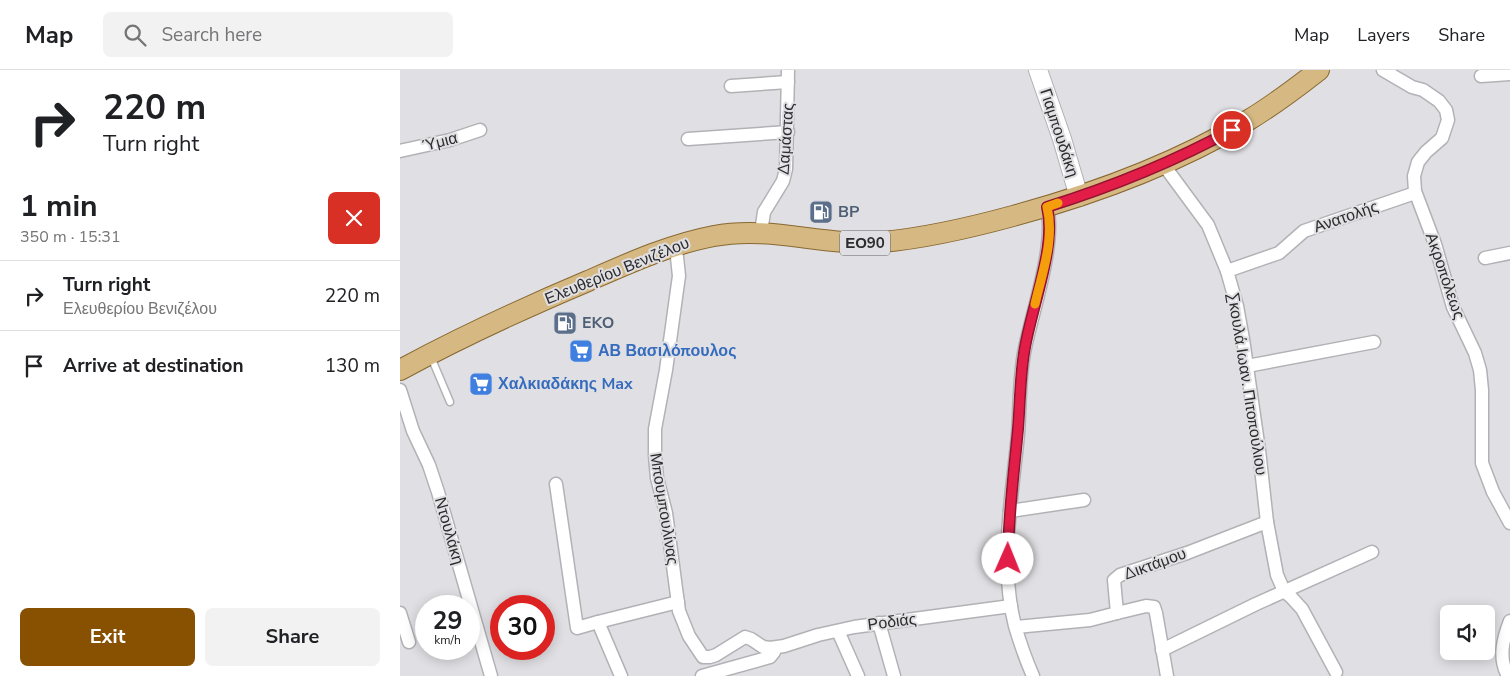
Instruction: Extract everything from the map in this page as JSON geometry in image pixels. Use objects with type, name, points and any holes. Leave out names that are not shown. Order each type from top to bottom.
[{"type":"main road","name":"Ελευθερίου Βενιζέλου","points":[[400,370],[468,335],[633,262],[674,247],[718,235],[761,232],[852,242],[882,242],[920,238],[966,229],[1079,197],[1164,164],[1203,146],[1244,123],[1320,70]]},
{"type":"street","name":"Γιαμπουδάκη","points":[[1038,70],[1062,139],[1079,197]]},
{"type":"street","name":"Ακροπόλεως","points":[[1383,70],[1412,87],[1423,90],[1439,101],[1446,110],[1448,120],[1442,138],[1418,162],[1414,176],[1415,192],[1435,244],[1451,301],[1475,353],[1480,370],[1482,390],[1482,463],[1493,492],[1510,523]]},
{"type":"street","points":[[1481,76],[1510,74]]},
{"type":"street","points":[[731,86],[788,76]]},
{"type":"street","name":"Δαμάστας","points":[[761,232],[764,212],[785,176],[788,132],[788,76]]},
{"type":"street","name":"Ύμια","points":[[400,151],[450,140],[480,130]]},
{"type":"street","points":[[688,139],[788,132]]},
{"type":"street","name":"Σκουλά Ιωαν. Πιτοπούλιου","points":[[1164,164],[1208,225],[1227,271],[1240,318],[1259,450],[1267,522],[1276,575],[1284,591]]},
{"type":"street","name":"Ανατολής","points":[[1227,271],[1279,253],[1304,231],[1415,192]]},
{"type":"street","points":[[1033,676],[1016,627],[1011,606],[1008,568],[1010,511],[1020,412],[1022,361],[1049,238],[1050,219],[1047,207]]},
{"type":"street","name":"Μπουμπουλίνας","points":[[674,247],[679,276],[678,290],[654,443],[657,478],[666,513],[678,602],[689,636],[703,657],[718,654],[745,637],[763,647],[775,648]]},
{"type":"street","points":[[1485,258],[1510,253]]},
{"type":"street","points":[[1247,366],[1374,342]]},
{"type":"street","name":"Ντουλάκη","points":[[400,390],[413,431],[429,465],[438,492],[491,676]]},
{"type":"street","points":[[556,484],[576,628],[678,602]]},
{"type":"street","points":[[1010,511],[1084,500]]},
{"type":"street","name":"Δικτάμου","points":[[1117,613],[1114,580],[1120,575],[1267,522]]},
{"type":"street","points":[[1162,650],[1284,591],[1372,552]]},
{"type":"street","points":[[1284,591],[1302,609],[1336,672]]},
{"type":"street","name":"Ροδιάς","points":[[702,676],[770,657],[775,648],[838,630],[1011,606]]},
{"type":"street","points":[[1016,627],[1090,620],[1146,606],[1154,607],[1168,676]]},
{"type":"street","points":[[400,613],[409,642]]},
{"type":"street","points":[[1508,676],[1503,665],[1502,652],[1504,637],[1510,621]]},
{"type":"street","points":[[598,622],[621,676]]},
{"type":"street","points":[[879,624],[894,676]]},
{"type":"street","points":[[838,630],[858,676]]},
{"type":"lane","points":[[430,354],[450,402]]},
{"type":"slow traffic","points":[[1035,304],[1048,248],[1050,219],[1047,207],[1058,203]]},
{"type":"place","name":"BP","points":[[821,212]]},
{"type":"place","name":"EKO","points":[[565,323]]},
{"type":"place","name":"ΑΒ Βασιλόπουλος","points":[[581,351]]},
{"type":"place","name":"Χαλκιαδάκης Max","points":[[481,384]]},
{"type":"route","points":[[1008,559],[1008,525],[1019,421],[1022,361],[1048,248],[1050,219],[1047,207],[1144,172],[1232,130]]}]
